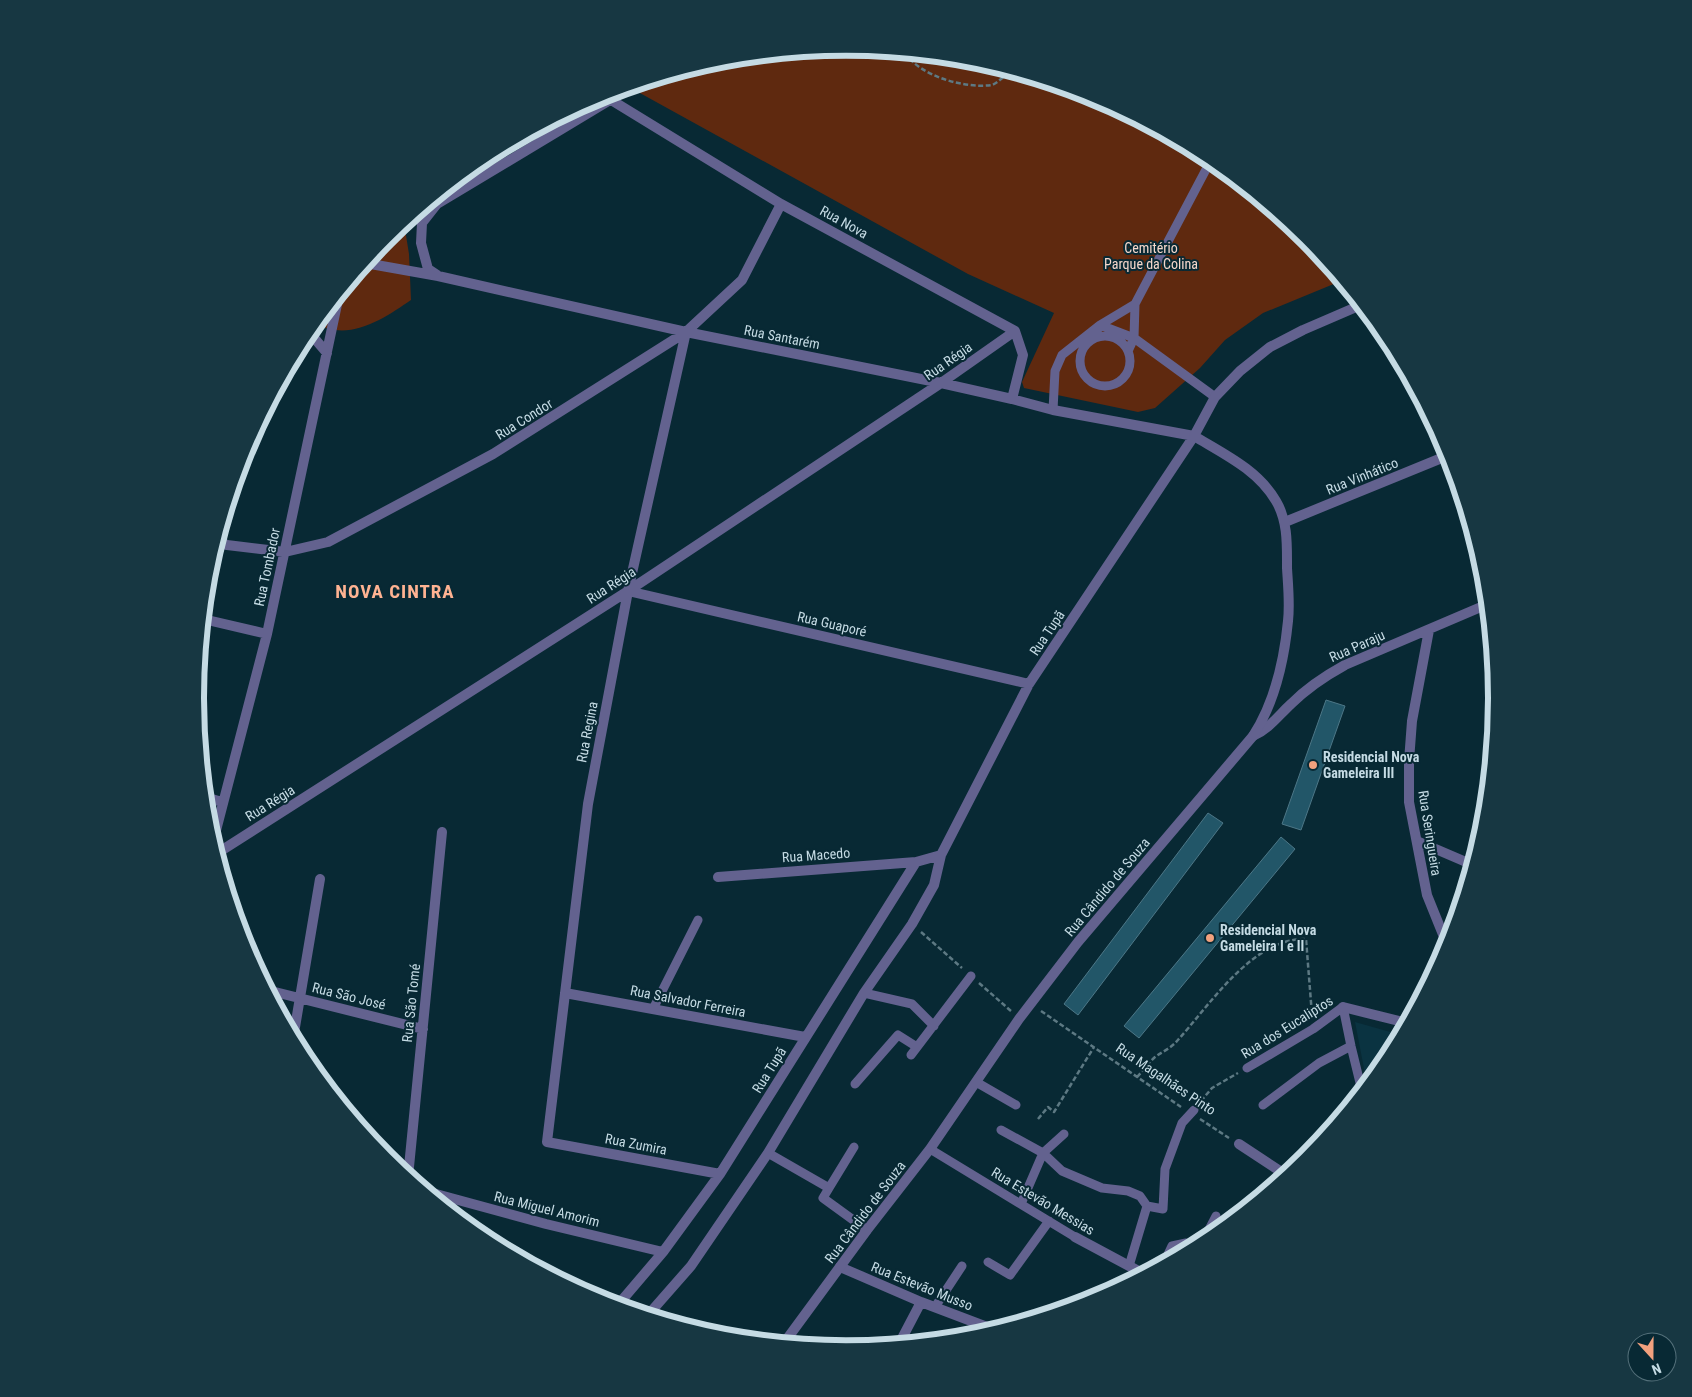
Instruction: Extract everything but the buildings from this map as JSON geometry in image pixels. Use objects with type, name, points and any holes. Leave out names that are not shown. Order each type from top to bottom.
[{"type":"street","name":"Rua Nova","points":[[612,100],[781,204],[1015,331]]},
{"type":"street","points":[[438,276],[428,269],[421,243],[422,223],[438,204],[581,114]]},
{"type":"street","name":"Rua Condor","points":[[223,543],[284,552],[328,542],[494,454],[686,332],[742,280],[781,204]]},
{"type":"street","name":"Rua Santarém","points":[[373,264],[438,276],[686,332],[940,383],[1053,410],[1194,436]]},
{"type":"street","name":"Rua Tombador","points":[[217,826],[267,634],[336,307]]},
{"type":"street","name":"Rua Tupã","points":[[652,1311],[691,1266],[768,1153],[864,993],[912,924],[934,885],[941,855],[1029,684],[1194,436],[1215,397],[1240,371],[1270,346],[1355,307]]},
{"type":"street","points":[[1012,399],[1023,355],[1015,331]]},
{"type":"street","name":"Rua Régia","points":[[222,850],[628,591],[1015,331]]},
{"type":"street","name":"Rua Regina","points":[[546,1142],[588,804],[628,591],[686,332]]},
{"type":"street","points":[[314,339],[327,353]]},
{"type":"street","name":"Rua Cândido de Souza","points":[[788,1337],[867,1230],[930,1149],[1031,1004],[1078,942],[1253,736],[1262,722],[1274,695],[1284,654],[1288,619],[1285,522],[1277,502],[1266,486],[1244,466],[1194,436]]},
{"type":"street","name":"Rua Vinhático","points":[[1285,522],[1441,458]]},
{"type":"street","name":"Rua Guaporé","points":[[628,591],[1029,684]]},
{"type":"street","name":"Rua Paraju","points":[[1253,736],[1263,732],[1290,704],[1323,677],[1345,665],[1482,607]]},
{"type":"street","points":[[208,620],[267,634]]},
{"type":"street","name":"Rua Seringueira","points":[[1429,630],[1412,720],[1409,802],[1427,895],[1443,934]]},
{"type":"street","points":[[212,799],[222,802]]},
{"type":"street","name":"Rua São Tomé","points":[[409,1168],[442,832]]},
{"type":"street","points":[[1417,841],[1467,862]]},
{"type":"street","points":[[916,862],[941,855]]},
{"type":"street","name":"Rua Tupã","points":[[622,1300],[663,1252],[720,1174],[916,862]]},
{"type":"street","name":"Rua Macedo","points":[[718,876],[916,862]]},
{"type":"street","points":[[295,1027],[320,879]]},
{"type":"street","name":"Rua São José","points":[[275,992],[423,1029]]},
{"type":"street","name":"Rua Salvador Ferreira","points":[[565,993],[806,1037]]},
{"type":"street","name":"Rua dos Eucaliptos","points":[[1343,1007],[1401,1022]]},
{"type":"street","name":"Rua Zumira","points":[[546,1142],[720,1174]]},
{"type":"street","points":[[1239,1144],[1280,1171]]},
{"type":"street","name":"Rua Miguel Amorim","points":[[440,1195],[546,1224],[663,1252]]},
{"type":"street","name":"Rua Estevão Messias","points":[[1075,1237],[1138,1271]]},
{"type":"street","name":"Rua Estevão Musso","points":[[840,1267],[921,1302],[983,1325]]},
{"type":"street","points":[[902,1338],[921,1302]]},
{"type":"lane","points":[[1128,351],[1134,338],[1135,304],[1207,167]]},
{"type":"lane","points":[[1053,410],[1055,371],[1062,355],[1100,325],[1135,304]]},
{"type":"lane","points":[[1100,325],[1134,338],[1215,397]]},
{"type":"lane","points":[[1095,338],[1100,325]]},
{"type":"lane","points":[[1111,336],[1118,339],[1128,351],[1131,359],[1130,368],[1120,382],[1113,385],[1096,385],[1083,374],[1080,366],[1080,357],[1088,342],[1095,338],[1111,336]]},
{"type":"lane","points":[[653,1009],[698,920]]},
{"type":"lane","points":[[911,1055],[971,976]]},
{"type":"lane","points":[[864,993],[912,1004],[934,1026]]},
{"type":"lane","points":[[1343,1007],[1360,1083]]},
{"type":"lane","name":"Rua dos Eucaliptos","points":[[1247,1068],[1313,1029],[1343,1007]]},
{"type":"lane","points":[[855,1084],[898,1035],[917,1047]]},
{"type":"lane","points":[[1263,1105],[1320,1063],[1351,1046]]},
{"type":"lane","points":[[976,1082],[1016,1105]]},
{"type":"lane","points":[[1001,1130],[1043,1153],[1062,1171],[1102,1188],[1128,1190],[1140,1196],[1147,1206],[1163,1209],[1164,1169],[1182,1123],[1192,1112]]},
{"type":"lane","points":[[1021,1204],[1043,1153],[1064,1134]]},
{"type":"lane","points":[[854,1147],[823,1198],[867,1230]]},
{"type":"lane","name":"Rua Estevão Messias","points":[[930,1149],[1075,1237]]},
{"type":"lane","points":[[768,1153],[829,1188]]},
{"type":"lane","points":[[1129,1266],[1147,1206]]},
{"type":"lane","points":[[1210,1228],[1216,1216]]},
{"type":"lane","points":[[988,1262],[1010,1275],[1049,1221]]},
{"type":"lane","points":[[1168,1254],[1172,1246],[1186,1243]]},
{"type":"lane","points":[[935,1307],[962,1266]]},
{"type":"path","points":[[909,60],[936,77],[963,84],[993,85],[1004,76]]},
{"type":"path","points":[[1137,1077],[1154,1058],[1176,1043],[1222,988],[1259,953],[1293,939],[1306,939],[1313,1029]]},
{"type":"path","name":"Rua Magalhães Pinto","points":[[1031,1004],[1239,1144]]},
{"type":"path","points":[[1038,1119],[1048,1107],[1054,1112],[1094,1047]]},
{"type":"path","name":"Rua dos Eucaliptos","points":[[1192,1112],[1212,1088],[1247,1068]]},
{"type":"shaded area","points":[[1355,1022],[1394,1033],[1365,1076]]},
{"type":"green space","name":"Cemitério Parque da Colina","points":[[846,56],[930,62],[1012,78],[1052,90],[1130,122],[1203,164],[1269,216],[1300,244],[1336,283],[1263,313],[1225,340],[1200,368],[1155,408],[1138,412],[1024,388],[1022,382],[1054,313],[968,274],[637,91],[680,78],[762,62]]},
{"type":"green space","points":[[405,232],[409,254],[411,300],[390,314],[366,326],[341,330],[323,326],[336,308],[363,275]]},
{"type":"place","name":"Residencial Nova Gameleira III","points":[[1313,765]]},
{"type":"place","name":"Residencial Nova Gameleira I e II","points":[[1210,938]]},
{"type":"district","name":"NOVA CINTRA","points":[[395,591]]}]
